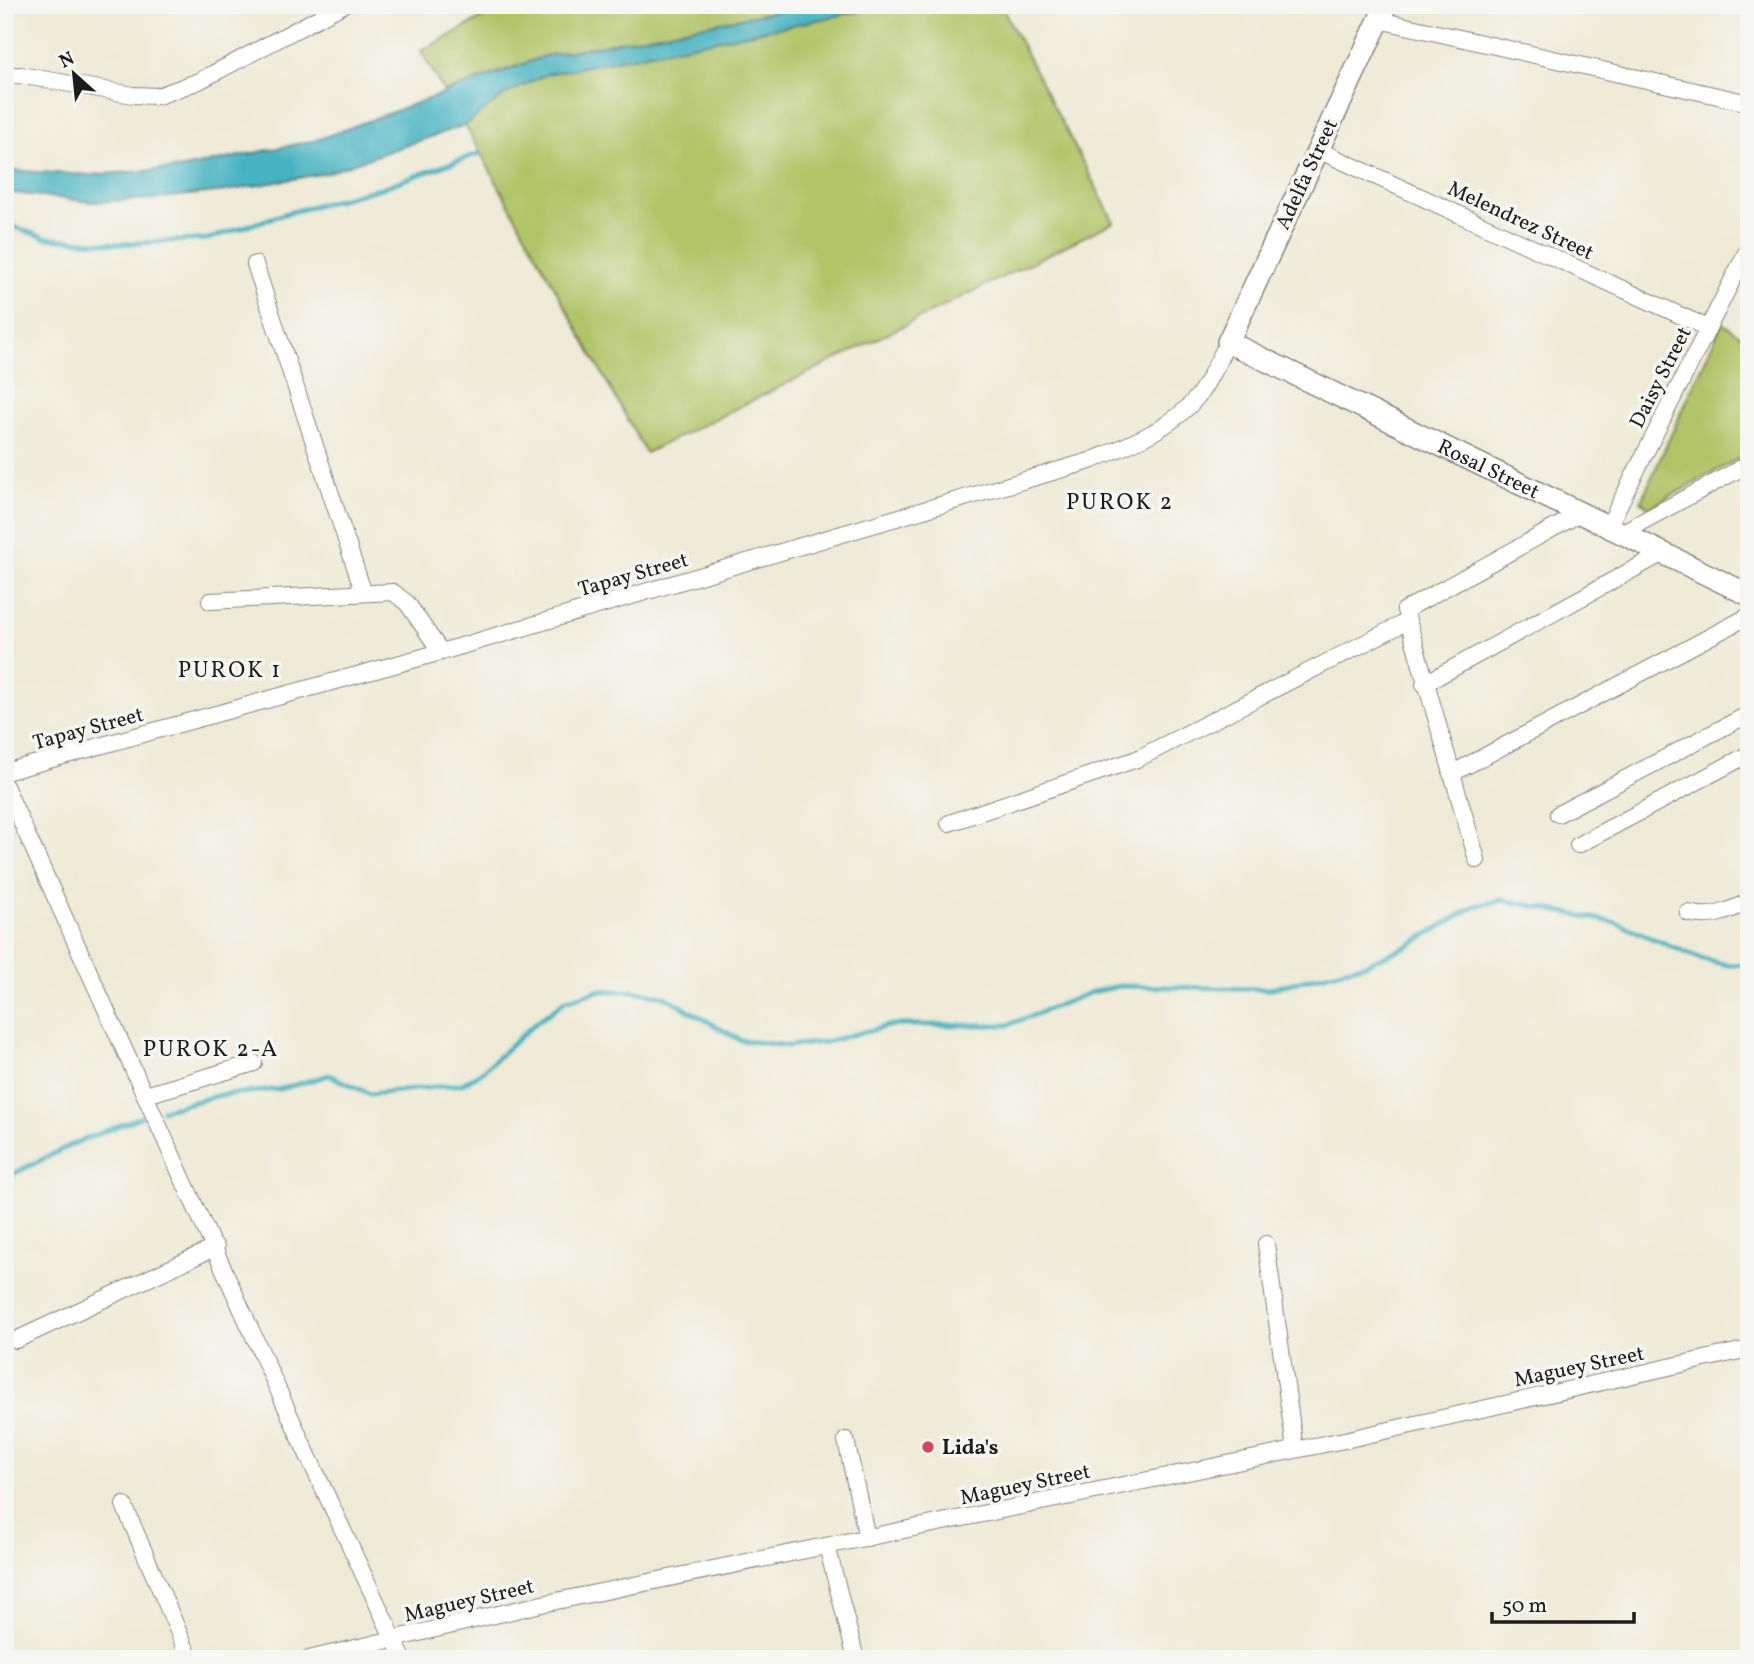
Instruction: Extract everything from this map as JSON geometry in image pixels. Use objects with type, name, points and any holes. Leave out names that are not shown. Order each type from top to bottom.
[{"type":"street","points":[[5,76],[20,75],[133,95],[158,96],[198,81],[343,5]]},
{"type":"street","points":[[1383,13],[1749,103]]},
{"type":"street","name":"Adelfa Street","points":[[1228,342],[1383,13]]},
{"type":"street","name":"Melendrez Street","points":[[1318,150],[1708,328]]},
{"type":"street","name":"Daisy Street","points":[[1615,530],[1708,328],[1749,247]]},
{"type":"street","points":[[255,264],[363,591]]},
{"type":"street","name":"Rosal Street","points":[[1228,342],[1749,595]]},
{"type":"street","name":"Tapay Street","points":[[5,772],[440,652],[1090,461],[1148,435],[1182,412],[1198,397],[1228,342]]},
{"type":"street","points":[[1615,530],[1749,464]]},
{"type":"street","points":[[1477,860],[1405,611],[1409,606],[1581,513]]},
{"type":"street","points":[[1424,684],[1663,553]]},
{"type":"street","points":[[210,601],[382,590],[400,595],[440,652]]},
{"type":"street","points":[[1451,774],[1749,616]]},
{"type":"street","points":[[949,823],[1137,759],[1406,622]]},
{"type":"street","points":[[1558,814],[1749,714]]},
{"type":"street","points":[[1578,845],[1749,754]]},
{"type":"street","points":[[5,786],[216,1247],[298,1435],[403,1659]]},
{"type":"street","points":[[1688,913],[1707,917],[1721,914],[1749,901]]},
{"type":"street","points":[[146,1095],[254,1063]]},
{"type":"street","points":[[1266,1244],[1295,1450]]},
{"type":"street","points":[[16,1340],[216,1247]]},
{"type":"street","name":"Maguey Street","points":[[309,1659],[537,1605],[1295,1450],[1749,1349]]},
{"type":"street","points":[[846,1440],[867,1538]]},
{"type":"street","points":[[124,1505],[190,1659]]},
{"type":"street","points":[[827,1546],[856,1659]]},
{"type":"green space","points":[[506,5],[809,5],[545,56],[444,92],[421,51]]},
{"type":"green space","points":[[891,5],[1001,5],[1114,222],[646,453],[465,125],[506,94],[547,74]]},
{"type":"green space","points":[[1722,323],[1749,341],[1749,453],[1649,508],[1641,501]]},
{"type":"water","points":[[809,5],[891,5],[547,74],[506,94],[465,125],[326,173],[227,191],[152,199],[92,202],[5,192],[5,170],[90,175],[183,168],[316,140],[545,56]]},
{"type":"waterway","points":[[5,224],[46,238],[119,244],[208,239],[284,214],[381,188],[480,153]]},
{"type":"waterway","points":[[162,1110],[220,1095],[281,1089],[329,1075],[370,1094],[462,1084],[482,1072],[534,1024],[565,1001],[597,991],[632,991],[664,996],[740,1040],[788,1046],[825,1042],[892,1025],[1008,1025],[1092,992],[1120,986],[1269,989],[1366,964],[1408,946],[1475,906],[1503,900],[1617,923],[1699,958],[1728,965],[1749,964]]},
{"type":"waterway","points":[[5,1178],[73,1144],[145,1115]]},
{"type":"place","name":"Lida's","points":[[928,1447]]},
{"type":"district","name":"PUROK 2","points":[[1120,501]]},
{"type":"district","name":"PUROK 1","points":[[230,669]]},
{"type":"district","name":"PUROK 2-A","points":[[211,1048]]}]
